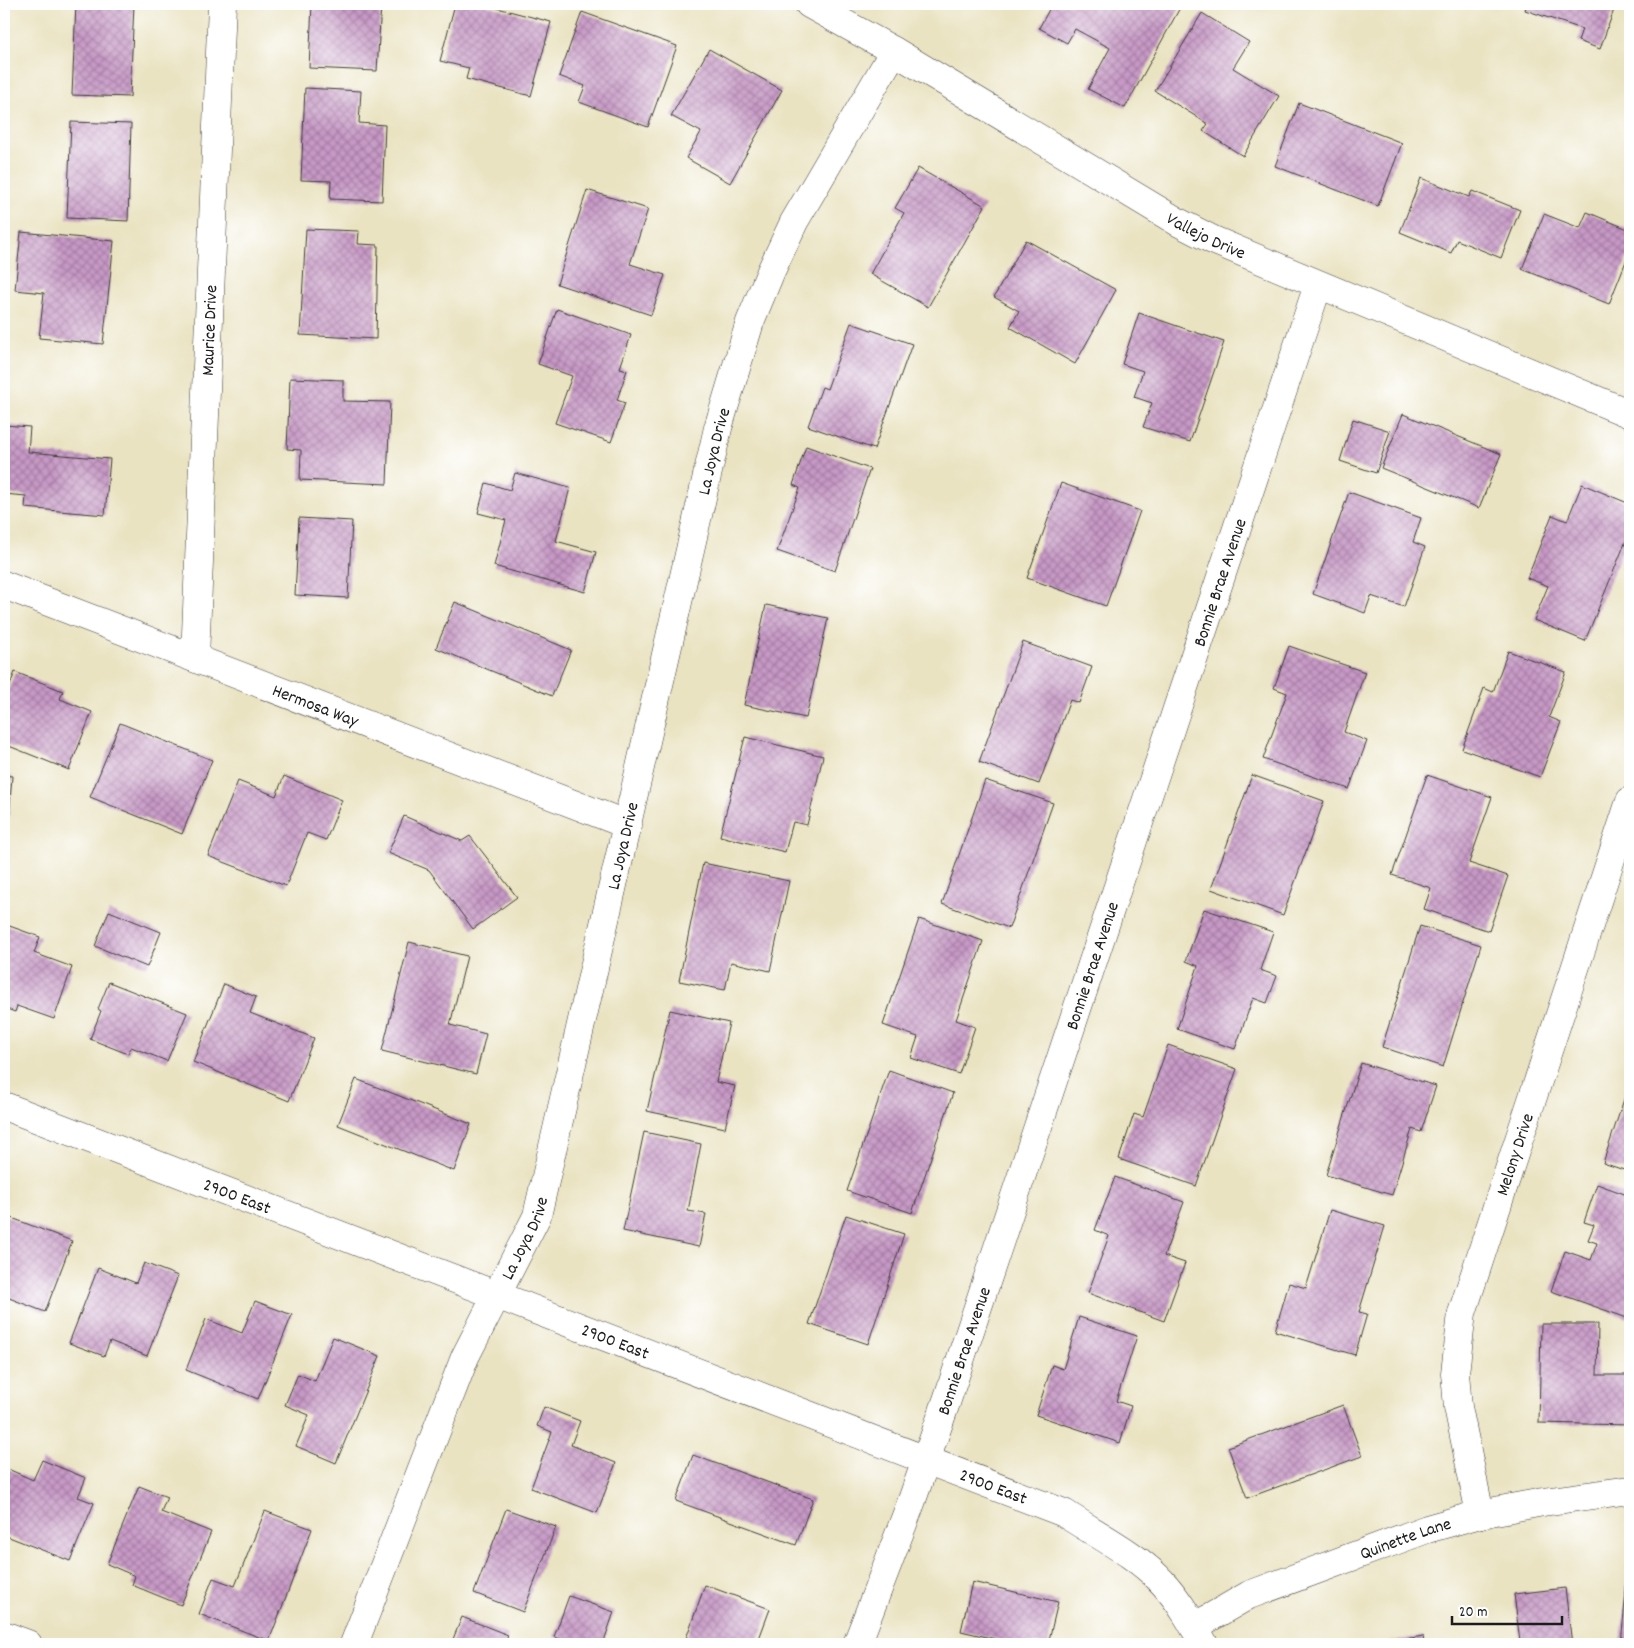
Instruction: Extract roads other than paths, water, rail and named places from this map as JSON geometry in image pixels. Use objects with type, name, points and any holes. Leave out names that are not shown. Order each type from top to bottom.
[{"type":"street","name":"Maurice Drive","points":[[195,658],[222,4]]},
{"type":"street","name":"Vallejo Drive","points":[[809,4],[894,51],[1178,222],[1213,240],[1630,414]]},
{"type":"street","name":"La Joya Drive","points":[[354,1644],[465,1357],[536,1216],[628,825],[718,428],[750,322],[794,222],[894,51]]},
{"type":"street","name":"Bonnie Brae Avenue","points":[[857,1644],[926,1460],[1318,285]]},
{"type":"street","name":"Hermosa Way","points":[[4,585],[628,825]]},
{"type":"street","name":"Melony Drive","points":[[1480,1514],[1458,1407],[1455,1373],[1462,1312],[1630,801]]},
{"type":"street","name":"2900 East","points":[[4,1106],[1064,1513],[1142,1563],[1163,1583],[1199,1636]]},
{"type":"street","name":"Quinette Lane","points":[[1199,1636],[1250,1595],[1427,1529],[1480,1514],[1543,1502],[1630,1490]]},
{"type":"street","points":[[4,1635],[28,1644]]}]
